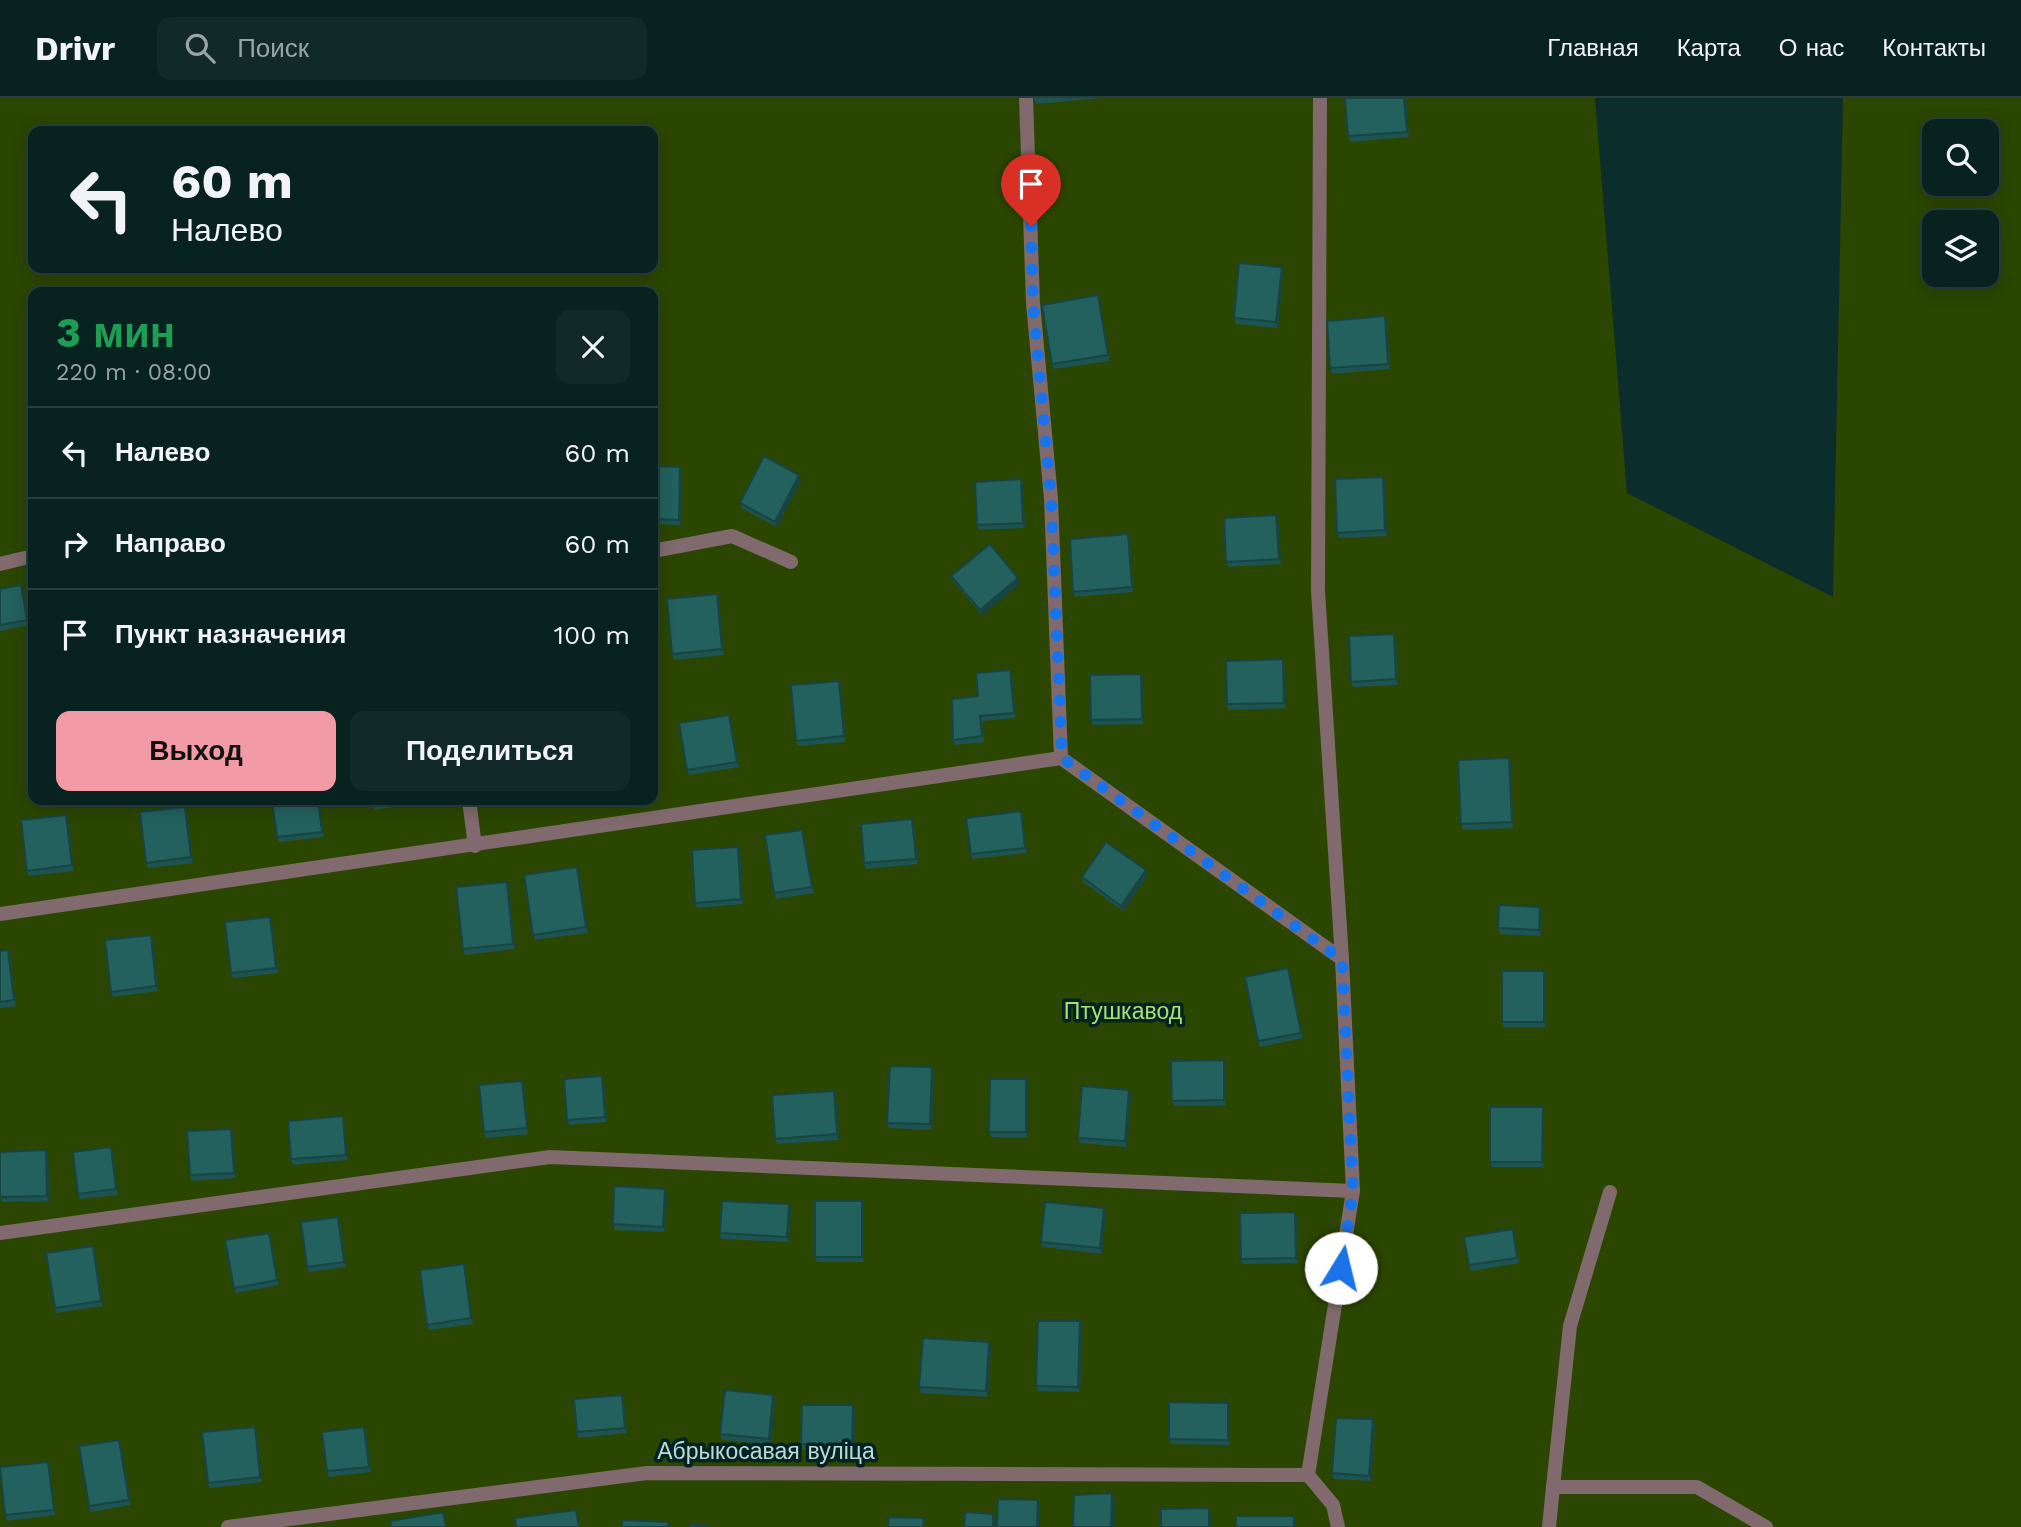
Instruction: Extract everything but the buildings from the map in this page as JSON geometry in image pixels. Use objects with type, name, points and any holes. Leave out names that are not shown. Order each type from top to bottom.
[{"type":"street","points":[[1026,98],[1033,303],[1051,499],[1062,758]]},
{"type":"street","points":[[1320,98],[1318,591],[1342,960],[1353,1191],[1308,1475],[1333,1505],[1338,1527]]},
{"type":"street","points":[[658,550],[732,536],[791,562]]},
{"type":"street","points":[[0,564],[28,557]]},
{"type":"street","points":[[0,914],[1062,758],[1342,960]]},
{"type":"street","points":[[470,805],[475,846]]},
{"type":"street","points":[[0,1233],[550,1157],[1353,1191]]},
{"type":"street","points":[[1549,1527],[1570,1326],[1610,1192]]},
{"type":"street","name":"Абрыкосавая вуліца","points":[[228,1527],[647,1473],[1308,1475]]},
{"type":"street","points":[[1553,1487],[1697,1487],[1766,1527]]},
{"type":"green space","name":"Птушкавод","points":[[0,98],[1595,98],[1627,493],[1833,597],[1843,98],[2021,98],[2021,1527],[0,1527]]},
{"type":"route","points":[[1031,226],[1033,303],[1051,499],[1062,758],[1342,960],[1353,1191],[1341,1268]]}]
